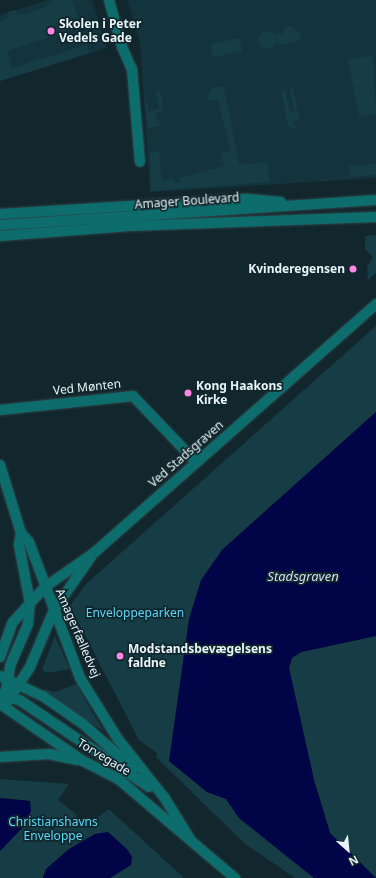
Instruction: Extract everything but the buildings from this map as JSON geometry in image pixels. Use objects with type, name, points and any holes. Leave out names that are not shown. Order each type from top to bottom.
[{"type":"street","points":[[108,0],[122,48],[132,69],[140,162]]},
{"type":"street","points":[[0,214],[248,199],[299,205]]},
{"type":"street","name":"Amager Boulevard","points":[[0,225],[376,200]]},
{"type":"street","name":"Amager Boulevard","points":[[0,236],[130,226],[376,217]]},
{"type":"street","name":"Ved Stadsgraven","points":[[0,657],[13,622],[45,587],[95,552],[376,304]]},
{"type":"street","name":"Ved Mønten","points":[[0,410],[133,396],[196,462]]},
{"type":"street","name":"Amagerfælledvej","points":[[0,465],[21,532],[29,542],[45,587],[83,682],[147,779],[164,797]]},
{"type":"street","name":"Amagerfælledvej","points":[[3,701],[3,678],[28,624],[30,602],[19,545],[21,532]]},
{"type":"street","points":[[95,552],[54,610],[19,685],[3,701],[164,797]]},
{"type":"street","name":"Torvegade","points":[[3,678],[19,685],[83,724],[147,779]]},
{"type":"street","name":"Torvegade","points":[[3,701],[83,761],[117,778],[235,878]]},
{"type":"street","points":[[0,757],[49,754],[83,761]]},
{"type":"street","name":"Torvegade","points":[[164,797],[190,839]]},
{"type":"shaded area","name":"Skolen i Peter Vedels Gade","points":[[47,0],[92,0],[107,48],[0,81],[0,15]]},
{"type":"shaded area","points":[[127,0],[376,0],[376,178],[150,192],[140,42]]},
{"type":"green space","points":[[52,0],[72,0],[81,27],[7,51],[12,68],[87,45],[89,53],[0,81],[0,22],[9,17],[8,12],[16,10],[17,14],[26,14],[45,7]]},
{"type":"green space","points":[[292,26],[299,32],[301,40],[279,45],[276,33],[283,34],[285,27]]},
{"type":"green space","points":[[264,31],[272,31],[277,36],[275,47],[272,49],[264,49],[259,44],[259,36]]},
{"type":"green space","points":[[240,38],[242,51],[213,58],[211,44]]},
{"type":"green space","points":[[373,55],[376,114],[359,118],[348,60]]},
{"type":"green space","points":[[224,86],[239,165],[267,162],[270,182],[151,191],[150,152],[159,151],[162,181],[174,179],[174,183],[180,183],[180,178],[224,166],[221,154],[230,151],[218,99],[208,100],[207,97],[212,88]]},
{"type":"green space","points":[[293,87],[300,120],[294,121],[296,128],[292,129],[288,126],[281,90],[285,89],[290,113],[294,112],[290,88]]},
{"type":"green space","points":[[144,91],[149,111],[159,109],[156,92],[160,91],[164,110],[155,113],[161,126],[148,128]]},
{"type":"green space","points":[[376,164],[376,175],[350,177],[349,166]]},
{"type":"green space","points":[[376,235],[376,273],[368,280],[367,267],[373,257],[365,249],[365,236]]},
{"type":"green space","name":"Enveloppeparken","points":[[376,326],[376,412],[222,550],[169,761],[207,792],[226,799],[239,818],[314,878],[295,878],[245,844],[156,757],[157,753],[139,740],[70,606],[86,584]]},
{"type":"green space","points":[[55,636],[70,669],[47,673],[42,670]]},
{"type":"green space","points":[[376,636],[376,878],[330,833],[314,780],[289,668],[292,658],[301,652]]},
{"type":"green space","points":[[77,684],[104,731],[43,692],[45,689],[55,692]]},
{"type":"green space","name":"Christianshavns Enveloppe","points":[[0,779],[69,784],[58,800],[76,814],[79,823],[85,826],[109,809],[184,878],[110,878],[130,865],[46,869],[43,878],[0,878],[0,851],[25,825],[30,801],[0,798]]},
{"type":"water","name":"Stadsgraven","points":[[376,412],[376,636],[301,652],[292,658],[289,668],[314,780],[330,833],[376,878],[314,878],[239,818],[226,799],[207,792],[169,761],[189,619],[201,580],[222,550]]},
{"type":"water","points":[[0,798],[30,801],[31,811],[25,825],[0,851]]},
{"type":"water","points":[[108,832],[127,849],[132,857],[131,865],[110,878],[43,878],[46,869],[69,849],[95,834]]},
{"type":"place","name":"Skolen i Peter Vedels Gade","points":[[51,31]]},
{"type":"place","name":"Kvinderegensen","points":[[353,269]]},
{"type":"place","name":"Kong Haakons Kirke","points":[[188,393]]},
{"type":"place","name":"Modstandsbevægelsens faldne","points":[[120,656]]}]
